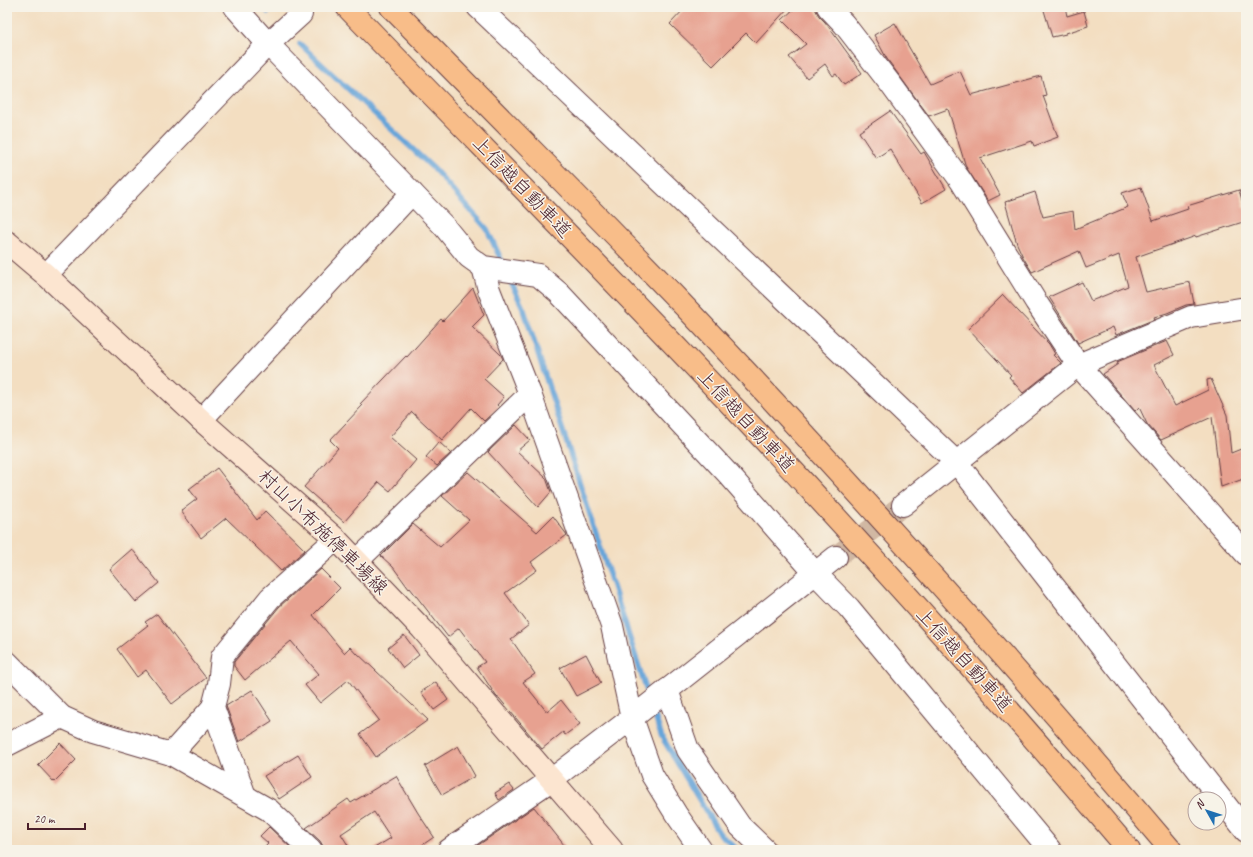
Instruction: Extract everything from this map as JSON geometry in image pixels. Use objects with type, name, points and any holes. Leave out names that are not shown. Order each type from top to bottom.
[{"type":"highway","name":"上信越自動車道","points":[[346,7],[564,230],[753,428],[930,622],[1069,779],[1129,850]]},
{"type":"highway","name":"上信越自動車道","points":[[391,7],[686,309],[866,501],[1022,676],[1171,850]]},
{"type":"main road","name":"村山小布施停車場線","points":[[7,242],[46,275],[201,420],[336,539],[422,629],[612,850]]},
{"type":"street","points":[[235,7],[268,44],[443,225],[469,257],[487,268],[538,275],[559,293],[730,476],[815,573],[849,608],[1050,850]]},
{"type":"street","points":[[478,7],[957,463],[1246,831]]},
{"type":"street","points":[[828,7],[844,24],[892,86],[961,181],[1036,302],[1078,365],[1246,554]]},
{"type":"street","points":[[46,275],[268,44],[301,14]]},
{"type":"street","points":[[201,420],[412,193]]},
{"type":"street","points":[[487,268],[489,290],[530,394],[612,626],[652,774],[680,820],[702,850]]},
{"type":"street","points":[[903,505],[1078,365],[1191,317],[1246,308]]},
{"type":"street","points":[[357,561],[530,394]]},
{"type":"street","points":[[171,754],[213,707],[222,657],[270,598],[336,539]]},
{"type":"street","points":[[449,850],[551,780],[836,557]]},
{"type":"street","points":[[7,662],[62,717],[93,731],[171,754],[269,810],[311,850]]},
{"type":"street","points":[[664,692],[688,750],[740,826],[765,850]]},
{"type":"street","points":[[213,707],[245,796]]},
{"type":"street","points":[[7,745],[62,717]]},
{"type":"building","points":[[686,7],[789,7],[756,43],[746,33],[713,66],[670,24]]},
{"type":"building","points":[[796,7],[814,7],[819,16],[862,73],[844,85],[836,74],[833,76],[825,64],[807,78],[789,57],[806,44],[782,20]]},
{"type":"building","points":[[1043,7],[1065,7],[1067,16],[1084,11],[1088,26],[1066,34],[1052,37]]},
{"type":"building","points":[[895,23],[930,84],[960,71],[971,95],[1041,76],[1046,95],[1043,96],[1058,137],[1034,146],[1032,141],[980,158],[1000,195],[988,201],[966,167],[948,109],[929,116],[887,59],[874,35]]},
{"type":"building","points":[[890,111],[921,154],[924,152],[946,189],[922,203],[890,149],[876,158],[859,132]]},
{"type":"building","points":[[1141,187],[1153,221],[1188,209],[1187,206],[1239,190],[1246,213],[1246,221],[1196,236],[1136,257],[1146,292],[1190,282],[1194,304],[1186,305],[1154,317],[1155,319],[1116,335],[1113,327],[1078,343],[1049,297],[1082,282],[1091,301],[1128,286],[1119,255],[1086,268],[1079,251],[1032,272],[1017,244],[1005,202],[1035,192],[1043,217],[1073,211],[1075,229],[1128,207],[1122,193]]},
{"type":"building","points":[[473,288],[484,315],[472,327],[501,355],[503,359],[484,379],[504,397],[497,405],[499,407],[484,421],[471,408],[442,440],[412,412],[390,437],[416,460],[390,491],[379,482],[344,522],[304,487],[338,448],[330,440],[362,406],[360,404],[406,356],[407,357],[441,319],[443,321]]},
{"type":"building","points":[[1003,295],[1049,344],[1055,354],[1053,355],[1061,363],[1023,393],[1009,377],[1011,375],[968,329]]},
{"type":"building","points":[[1167,341],[1174,355],[1154,365],[1175,406],[1208,390],[1207,380],[1211,379],[1227,415],[1231,453],[1246,447],[1246,478],[1221,487],[1212,417],[1161,440],[1147,424],[1139,407],[1135,411],[1103,374],[1118,364],[1117,362]]},
{"type":"building","points":[[516,425],[530,440],[517,451],[546,478],[551,492],[538,507],[488,452]]},
{"type":"building","points":[[439,442],[451,453],[437,466],[426,457]]},
{"type":"building","points":[[217,468],[257,520],[265,511],[305,550],[281,571],[226,518],[201,538],[181,511],[197,499],[189,489]]},
{"type":"building","points":[[468,472],[537,532],[553,516],[567,535],[531,562],[537,570],[505,593],[529,625],[511,639],[535,674],[523,682],[547,712],[561,700],[580,724],[565,735],[563,732],[542,749],[496,696],[477,667],[485,662],[459,628],[448,637],[393,567],[381,556],[413,524],[440,547],[469,520],[442,496]]},
{"type":"building","points":[[132,549],[159,583],[136,602],[109,569]]},
{"type":"building","points":[[321,569],[340,588],[313,615],[344,653],[350,647],[428,720],[376,757],[360,734],[379,720],[348,680],[320,703],[305,685],[319,674],[291,641],[245,680],[234,666],[234,662],[279,607]]},
{"type":"building","points":[[157,614],[206,678],[172,704],[146,670],[137,677],[117,649],[148,625],[145,622]]},
{"type":"building","points":[[404,635],[419,655],[403,668],[388,648]]},
{"type":"building","points":[[586,654],[601,683],[576,696],[560,668]]},
{"type":"building","points":[[436,682],[448,700],[434,710],[421,692]]},
{"type":"building","points":[[252,690],[272,721],[239,742],[226,706]]},
{"type":"building","points":[[60,743],[76,760],[54,782],[38,765]]},
{"type":"building","points":[[458,746],[475,776],[442,795],[425,766]]},
{"type":"building","points":[[298,755],[312,777],[279,799],[264,776]]},
{"type":"building","points":[[396,776],[434,837],[415,850],[371,850],[391,838],[374,812],[341,834],[351,850],[323,850],[323,846],[320,841],[306,828],[348,799],[351,803]]},
{"type":"building","points":[[509,784],[514,790],[499,800],[495,793]]},
{"type":"building","points":[[534,807],[568,850],[471,850]]},
{"type":"building","points":[[269,827],[293,850],[261,850],[268,843],[260,836]]},
{"type":"waterway","points":[[264,7],[268,12]]},
{"type":"waterway","points":[[300,44],[435,170],[487,229],[503,264]]},
{"type":"waterway","points":[[508,276],[524,310],[649,698]]},
{"type":"waterway","points":[[652,708],[662,737],[719,833],[738,850]]},
{"type":"tunnel","points":[[836,557],[903,505]]}]
